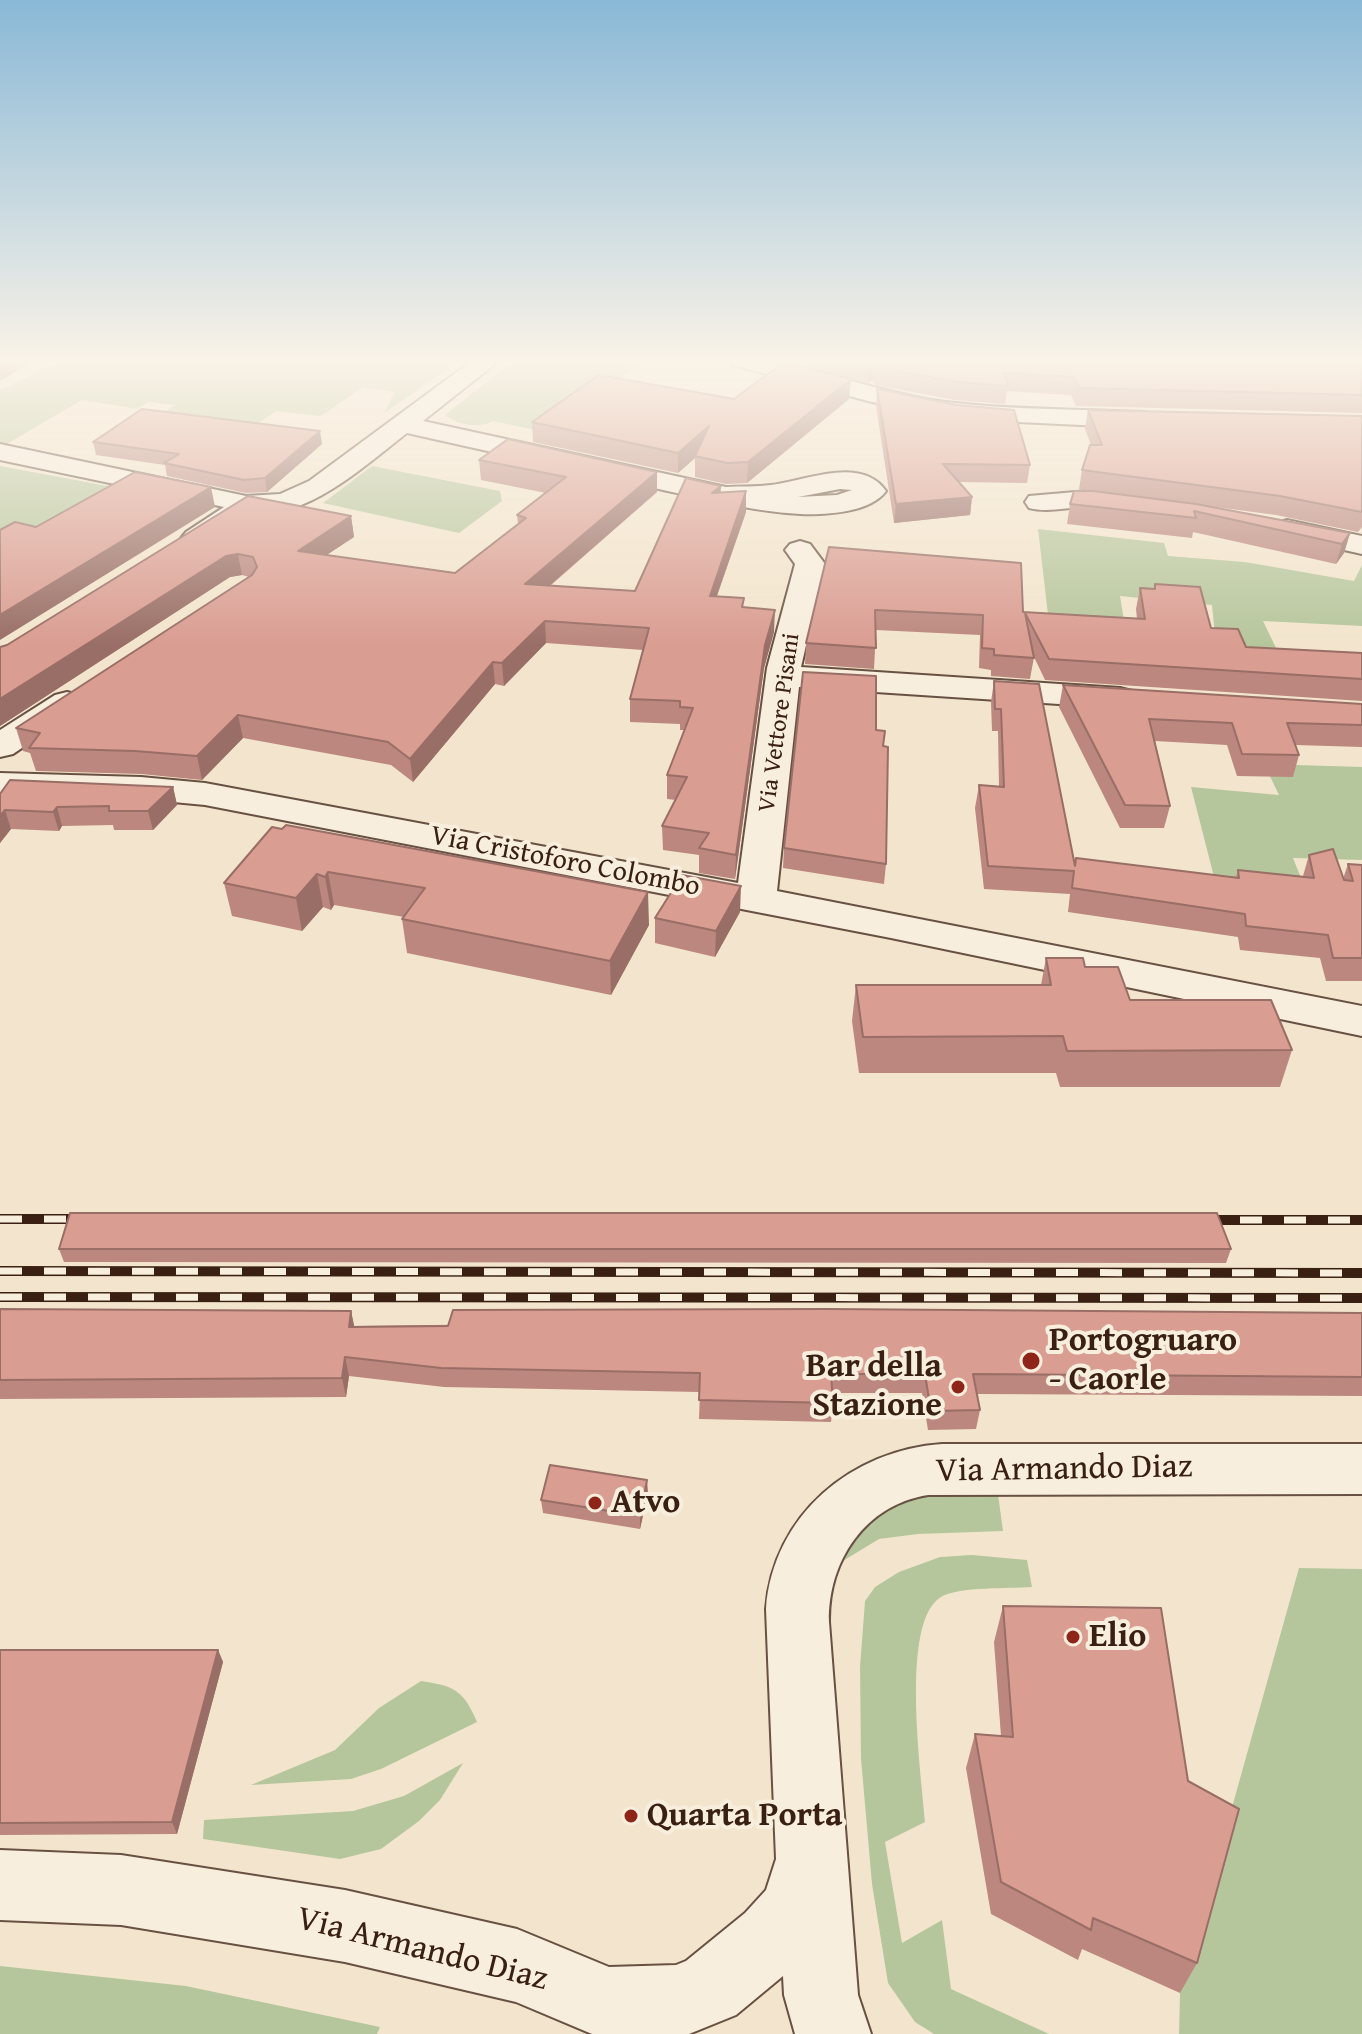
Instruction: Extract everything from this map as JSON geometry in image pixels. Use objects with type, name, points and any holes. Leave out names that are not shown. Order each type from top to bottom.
[{"type":"street","points":[[14,455],[226,498],[238,505],[285,502],[319,487],[360,455]]},
{"type":"street","points":[[541,455],[726,495]]},
{"type":"street","points":[[1039,502],[1087,499],[1165,511]]},
{"type":"street","points":[[167,556],[234,514],[239,509],[238,505]]},
{"type":"street","points":[[1259,524],[1362,545]]},
{"type":"street","name":"Via Vettore Pisani","points":[[756,899],[784,676],[810,564],[800,550]]},
{"type":"street","points":[[784,676],[1146,700]]},
{"type":"street","points":[[0,746],[89,687]]},
{"type":"street","name":"Via Cristoforo Colombo","points":[[0,784],[141,788],[205,794],[756,899],[1362,1021]]},
{"type":"street","name":"Via Armando Diaz","points":[[833,2034],[821,1995],[798,1596],[806,1568],[829,1527],[864,1493],[896,1477],[937,1468],[1362,1469]]},
{"type":"street","name":"Via Armando Diaz","points":[[0,1885],[121,1890],[345,1926],[517,1966],[630,2019],[710,1989],[771,1939],[796,1910],[811,1851]]},
{"type":"green space","points":[[0,466],[124,489],[0,559]]},
{"type":"green space","points":[[372,466],[500,491],[502,501],[459,533],[323,503]]},
{"type":"green space","points":[[1038,529],[1164,543],[1168,556],[1245,562],[1354,581],[1362,565],[1362,626],[1263,621],[1277,650],[1216,645],[1212,605],[1120,596],[1125,627],[1049,623]]},
{"type":"green space","points":[[1264,764],[1362,767],[1362,860],[1293,858],[1303,883],[1214,877],[1191,787],[1279,795]]},
{"type":"green space","points":[[997,1487],[1003,1531],[918,1534],[879,1539],[833,1567],[848,1543],[882,1511],[922,1496]]},
{"type":"green space","points":[[972,1555],[1027,1560],[1032,1587],[949,1593],[941,1597],[928,1612],[920,1636],[916,1702],[925,1822],[885,1842],[902,1943],[942,1920],[951,1989],[1049,2034],[934,2034],[915,2022],[888,1983],[872,1884],[861,1759],[860,1667],[865,1601],[875,1587],[899,1572],[940,1557]]},
{"type":"green space","points":[[1299,1568],[1362,1569],[1362,2034],[1179,2034],[1180,1993]]},
{"type":"green space","points":[[421,1681],[456,1691],[477,1722],[381,1769],[351,1779],[251,1785],[335,1750],[379,1708]]},
{"type":"green space","points":[[463,1763],[440,1800],[419,1821],[381,1849],[340,1859],[203,1839],[204,1820],[353,1811],[404,1796]]},
{"type":"green space","points":[[0,1966],[186,1986],[380,2027],[377,2034],[0,2034]]},
{"type":"building","points":[[177,455],[292,455],[265,478],[244,480],[164,463]]},
{"type":"building","points":[[486,455],[580,455],[657,472],[525,584],[635,591],[686,478],[721,486],[712,493],[746,491],[710,596],[744,598],[742,607],[775,610],[765,645],[736,855],[699,848],[709,833],[662,826],[687,777],[667,775],[693,708],[680,707],[680,701],[630,699],[649,628],[545,621],[502,663],[493,662],[410,759],[388,742],[238,715],[197,756],[29,748],[40,733],[16,728],[252,575],[257,567],[253,557],[238,554],[226,556],[0,699],[0,647],[248,496],[351,516],[298,551],[455,573],[526,518],[517,515],[566,477],[479,460]]},
{"type":"building","points":[[757,455],[748,462],[727,463],[695,456]]},
{"type":"building","points":[[888,455],[1027,455],[1030,465],[943,464],[972,497],[896,504]]},
{"type":"building","points":[[1087,455],[1362,455],[1362,512],[1280,496],[1082,470]]},
{"type":"building","points":[[135,472],[211,487],[0,615],[0,530],[15,522],[36,527]]},
{"type":"building","points":[[1074,491],[1196,504],[1350,533],[1342,544],[1194,511],[1196,518],[1070,504]]},
{"type":"building","points":[[829,547],[1021,563],[1023,612],[1145,619],[1140,588],[1155,589],[1155,584],[1200,587],[1211,628],[1238,629],[1246,647],[1362,653],[1362,679],[1049,659],[1025,613],[1034,658],[994,655],[994,649],[982,648],[983,615],[875,610],[876,648],[806,643]]},
{"type":"building","points":[[803,672],[876,676],[876,730],[885,731],[883,746],[888,747],[886,864],[784,848]]},
{"type":"building","points":[[994,681],[1039,684],[1075,866],[1076,858],[1239,878],[1238,870],[1314,878],[1309,855],[1333,849],[1344,880],[1353,881],[1348,864],[1362,865],[1362,958],[1333,958],[1328,935],[1246,926],[1245,914],[1072,888],[1074,871],[988,866],[979,785],[1004,787],[1001,709],[995,709]]},
{"type":"building","points":[[1063,685],[1362,704],[1362,725],[1287,723],[1299,755],[1242,754],[1232,723],[1149,719],[1170,806],[1125,805]]},
{"type":"building","points":[[10,780],[173,787],[148,811],[109,811],[109,806],[57,807],[53,812],[5,810],[0,816],[0,794]]},
{"type":"building","points":[[286,825],[648,892],[610,961],[402,919],[425,888],[328,872],[325,877],[317,874],[296,898],[224,883],[272,827],[282,829]]},
{"type":"building","points":[[682,875],[741,886],[716,931],[655,918]]},
{"type":"building","points":[[1046,958],[1083,958],[1085,967],[1118,967],[1130,1000],[1271,1000],[1292,1050],[1067,1051],[1063,1036],[863,1037],[856,985],[1051,985]]},
{"type":"building","points":[[70,1213],[1217,1213],[1231,1249],[59,1249]]},
{"type":"building","points":[[0,1309],[351,1311],[349,1327],[448,1326],[453,1310],[1362,1313],[1362,1377],[973,1374],[980,1410],[931,1411],[925,1374],[831,1374],[833,1403],[699,1400],[700,1373],[441,1368],[345,1357],[342,1378],[0,1380]]},
{"type":"building","name":"Atvo","points":[[550,1465],[647,1480],[640,1516],[541,1500]]},
{"type":"building","points":[[1003,1606],[1161,1608],[1188,1781],[1239,1809],[1197,1963],[1093,1918],[1091,1930],[1001,1882],[975,1734],[1013,1737]]},
{"type":"building","points":[[0,1650],[218,1650],[172,1822],[0,1823]]},
{"type":"railway","points":[[0,1219],[92,1219]]},
{"type":"railway","points":[[1196,1220],[1362,1220]]},
{"type":"railway","points":[[0,1271],[1362,1273]]},
{"type":"railway","points":[[0,1297],[1362,1298]]},
{"type":"place","name":"Portogruaro - Caorle","points":[[1031,1361]]},
{"type":"place","name":"Bar della Stazione","points":[[958,1387]]},
{"type":"place","name":"Atvo","points":[[595,1503]]},
{"type":"place","name":"Elio","points":[[1073,1637]]},
{"type":"place","name":"Quarta Porta","points":[[631,1816]]}]
